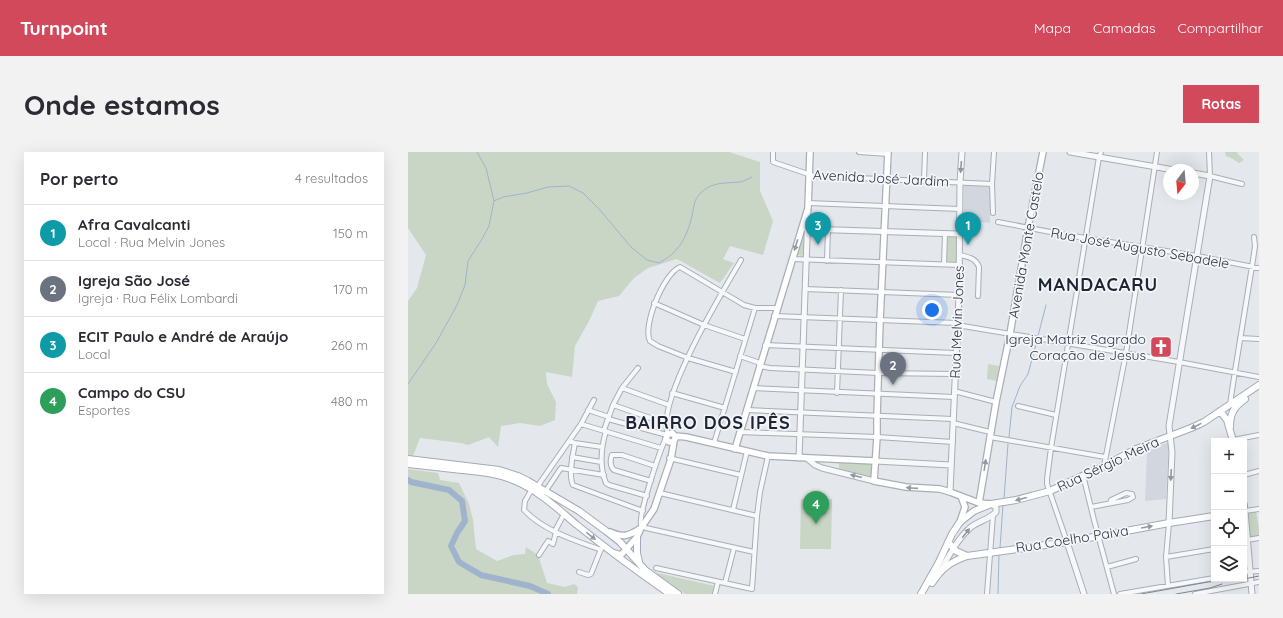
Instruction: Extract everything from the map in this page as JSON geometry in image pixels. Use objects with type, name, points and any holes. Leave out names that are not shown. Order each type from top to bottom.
[{"type":"main road","points":[[735,448],[792,259],[805,229],[810,175],[810,152]]},
{"type":"main road","name":"Avenida Monte Castelo","points":[[979,503],[990,434],[1043,152]]},
{"type":"main road","points":[[888,153],[874,481],[906,487],[940,489],[979,503],[991,504]]},
{"type":"main road","name":"Rua Sérgio Meira","points":[[960,522],[974,511],[991,504],[1016,500],[1050,491],[1104,466],[1136,449],[1204,422],[1259,385]]},
{"type":"main road","points":[[1231,438],[1230,416],[1233,409],[1259,390]]},
{"type":"main road","points":[[1220,411],[1226,417],[1230,427]]},
{"type":"main road","points":[[408,461],[499,470],[518,476],[535,488],[602,548],[621,555],[637,537],[642,527],[652,514],[670,460],[669,438],[686,437],[768,456],[875,461]]},
{"type":"main road","points":[[535,488],[579,510],[606,531],[654,577],[678,594]]},
{"type":"main road","points":[[921,594],[960,522],[965,507],[961,496]]},
{"type":"main road","points":[[570,519],[570,512],[579,510]]},
{"type":"main road","name":"Rua Coelho Paiva","points":[[926,594],[936,577],[947,565],[967,556],[1067,542],[1211,516]]},
{"type":"main road","points":[[606,531],[625,536],[631,535],[642,527]]},
{"type":"main road","points":[[637,537],[639,564]]},
{"type":"main road","points":[[948,542],[954,549],[967,556]]},
{"type":"main road","points":[[613,553],[670,594]]},
{"type":"street","name":"Avenida José Jardim","points":[[773,152],[773,162],[810,175],[826,177],[992,184]]},
{"type":"street","points":[[859,152],[888,153]]},
{"type":"street","points":[[924,180],[925,152]]},
{"type":"street","name":"Rua Melvin Jones","points":[[950,492],[953,442],[955,353],[959,295],[960,182],[962,152]]},
{"type":"street","points":[[993,213],[992,184],[994,152]]},
{"type":"street","points":[[1070,152],[1100,154],[1163,168]]},
{"type":"street","points":[[1104,466],[1126,353],[1157,152]]},
{"type":"street","points":[[1168,586],[1166,557],[1172,452],[1169,426],[1210,176],[1209,152]]},
{"type":"street","points":[[1084,594],[1047,479],[1056,415],[1100,154]]},
{"type":"street","points":[[1199,174],[1242,184]]},
{"type":"street","points":[[808,205],[885,205],[960,209]]},
{"type":"street","name":"Rua José Augusto Sebadele","points":[[998,222],[1259,268]]},
{"type":"street","points":[[799,458],[806,289],[805,229],[959,234]]},
{"type":"street","points":[[827,261],[828,229]]},
{"type":"street","points":[[944,264],[945,234]]},
{"type":"street","points":[[1230,404],[1234,371],[1252,267],[1255,246],[1254,237]]},
{"type":"street","points":[[960,255],[971,258],[979,267],[978,296]]},
{"type":"street","points":[[792,259],[960,265]]},
{"type":"street","points":[[669,438],[666,424],[672,393],[704,325],[741,260]]},
{"type":"street","points":[[736,372],[688,358],[653,343],[648,339],[654,303],[672,273],[680,267],[683,268],[740,302],[755,308],[777,308]]},
{"type":"street","points":[[806,289],[959,295]]},
{"type":"street","points":[[838,393],[840,290]]},
{"type":"street","points":[[654,303],[704,325],[746,339]]},
{"type":"street","points":[[714,443],[755,308]]},
{"type":"street","points":[[774,316],[957,324],[1234,371],[1259,377]]},
{"type":"street","points":[[1240,338],[1259,339]]},
{"type":"street","points":[[765,345],[955,353]]},
{"type":"street","points":[[740,356],[770,368],[802,368],[878,373],[955,374]]},
{"type":"street","points":[[638,368],[622,388],[613,405],[605,430],[601,462],[608,484],[647,496]]},
{"type":"street","points":[[622,388],[669,405]]},
{"type":"street","points":[[753,388],[954,397]]},
{"type":"street","points":[[954,391],[996,402]]},
{"type":"street","points":[[672,393],[725,408]]},
{"type":"street","points":[[579,572],[588,575],[591,574],[602,548],[556,532],[543,525],[524,510],[525,501],[570,441],[594,400]]},
{"type":"street","points":[[613,405],[666,424]]},
{"type":"street","points":[[1018,406],[1056,415]]},
{"type":"street","points":[[588,410],[669,438]]},
{"type":"street","points":[[747,410],[953,421],[990,434],[1051,448],[1105,458]]},
{"type":"street","points":[[581,424],[661,448]]},
{"type":"street","points":[[740,432],[877,437],[953,442]]},
{"type":"street","points":[[1242,438],[1259,435]]},
{"type":"street","points":[[669,438],[661,448],[655,466],[640,522],[642,527],[754,552]]},
{"type":"street","points":[[570,441],[602,447]]},
{"type":"street","points":[[575,442],[572,457],[572,482],[574,486],[643,511]]},
{"type":"street","points":[[733,510],[747,452]]},
{"type":"street","points":[[651,481],[613,470],[611,467],[612,455],[622,455],[655,466]]},
{"type":"street","points":[[656,568],[752,589],[756,516],[768,456]]},
{"type":"street","points":[[572,457],[601,462]]},
{"type":"street","points":[[808,459],[822,468],[874,481]]},
{"type":"street","points":[[670,460],[741,475]]},
{"type":"street","points":[[875,461],[951,465]]},
{"type":"street","points":[[545,492],[560,468],[604,475]]},
{"type":"street","points":[[1247,474],[1259,472]]},
{"type":"street","points":[[1083,475],[1114,594]]},
{"type":"street","points":[[660,493],[756,516]]},
{"type":"street","points":[[1091,507],[1128,500],[1133,497],[1132,494],[1126,493],[1112,500],[1110,503]]},
{"type":"street","points":[[987,594],[993,515],[997,509],[991,504]]},
{"type":"street","points":[[1247,509],[1259,509],[1259,515]]},
{"type":"street","points":[[539,555],[548,541],[553,544],[556,532],[564,514]]},
{"type":"street","points":[[936,577],[954,549],[971,527],[981,520],[993,515]]},
{"type":"street","points":[[1247,543],[1259,538]]},
{"type":"street","points":[[1246,546],[1252,594]]},
{"type":"street","points":[[725,583],[734,548]]},
{"type":"street","points":[[1166,557],[1211,550]]},
{"type":"street","points":[[1107,567],[1136,559]]},
{"type":"street","points":[[1247,572],[1259,570]]},
{"type":"street","points":[[1120,594],[1211,579]]},
{"type":"street","points":[[1195,594],[1250,580],[1259,582]]},
{"type":"street","points":[[715,594],[718,582]]},
{"type":"shaded area","points":[[964,185],[990,187],[990,223],[964,220]]},
{"type":"shaded area","points":[[1169,442],[1166,499],[1145,501],[1147,451]]},
{"type":"green space","points":[[408,152],[729,152],[760,162],[760,191],[773,221],[763,255],[730,246],[723,259],[734,263],[720,283],[677,259],[648,268],[634,278],[619,296],[598,301],[575,346],[572,377],[546,372],[547,384],[556,402],[555,420],[540,426],[520,423],[501,426],[498,447],[489,437],[468,445],[420,438],[413,456],[408,455],[408,301],[417,288],[426,255],[408,228]]},
{"type":"green space","points":[[1225,152],[1238,152],[1237,153],[1244,160],[1239,163],[1226,156]]},
{"type":"green space","points":[[803,230],[805,232],[805,256],[795,255]]},
{"type":"green space","points":[[945,234],[959,235],[960,265],[944,264]]},
{"type":"green space","points":[[988,364],[999,366],[997,381],[987,379]]},
{"type":"green space","points":[[839,461],[874,463],[872,479],[839,471]]},
{"type":"green space","points":[[408,469],[438,473],[440,480],[459,483],[469,504],[473,520],[476,549],[497,561],[514,555],[525,554],[526,547],[538,555],[547,583],[565,587],[574,584],[578,587],[577,594],[408,594]]},
{"type":"green space","points":[[801,499],[832,499],[831,549],[800,549]]},
{"type":"green space","points":[[1256,511],[1259,539],[1249,541],[1247,513]]},
{"type":"green space","points":[[653,572],[715,586],[714,594],[685,594]]},
{"type":"waterway","points":[[408,384],[436,343],[457,305],[465,285],[468,261],[489,226],[494,201],[486,168],[477,152]]},
{"type":"waterway","points":[[494,201],[503,197],[527,193],[548,187],[569,186],[583,193],[600,210],[631,247],[647,260],[659,263],[671,255],[680,245],[689,227],[696,199],[702,192],[711,186],[723,183],[740,182],[752,177]]},
{"type":"waterway","points":[[1038,336],[1046,305]]},
{"type":"waterway","points":[[1009,437],[1012,407],[1020,386],[1028,374],[1037,341]]},
{"type":"waterway","points":[[1004,499],[1008,444]]},
{"type":"waterway","points":[[408,480],[411,482],[449,490],[462,501],[465,521],[451,546],[459,562],[481,575],[530,586],[548,594]]},
{"type":"waterway","points":[[1000,548],[1003,505]]},
{"type":"waterway","points":[[998,594],[999,555]]},
{"type":"tram line","points":[[1247,578],[1259,576]]},
{"type":"tram line","points":[[1141,594],[1211,582]]},
{"type":"tram line","points":[[1176,594],[1210,588],[1222,584]]},
{"type":"place","name":"ECIT Paulo e André de Araújo","points":[[818,245]]},
{"type":"place","name":"Afra Cavalcanti","points":[[968,245]]},
{"type":"place","name":"Igreja Matriz Sagrado Coração de Jesus","points":[[1161,347]]},
{"type":"place","name":"Igreja São José","points":[[893,385]]},
{"type":"place","name":"Campo do CSU","points":[[816,524]]},
{"type":"district","name":"MANDACARU","points":[[1098,284]]},
{"type":"district","name":"BAIRRO DOS IPÊS","points":[[708,422]]}]
